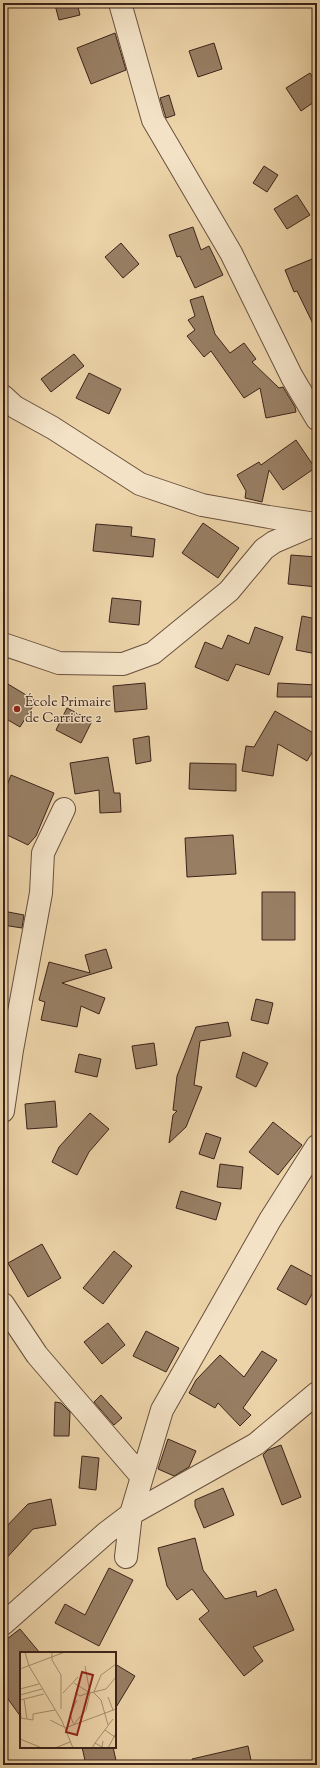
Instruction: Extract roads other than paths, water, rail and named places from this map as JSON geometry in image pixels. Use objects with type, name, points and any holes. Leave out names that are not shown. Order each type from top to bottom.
[{"type":"street","points":[[120,3],[153,120],[232,253],[292,377],[317,420]]},
{"type":"street","points":[[3,396],[15,407],[53,428],[140,484],[202,505],[316,524]]},
{"type":"street","points":[[3,644],[59,663],[123,664],[153,653],[229,591],[264,549],[274,542],[316,524]]},
{"type":"street","points":[[3,1111],[12,1050],[41,893],[43,853],[64,809]]},
{"type":"street","points":[[126,1557],[131,1514],[162,1410],[270,1220],[317,1146]]},
{"type":"street","points":[[3,1304],[38,1355],[142,1477]]},
{"type":"street","points":[[3,1624],[106,1533],[131,1514],[256,1444],[317,1393]]},
{"type":"place","name":"École Primaire de Carrière 2","points":[[17,709]]}]
